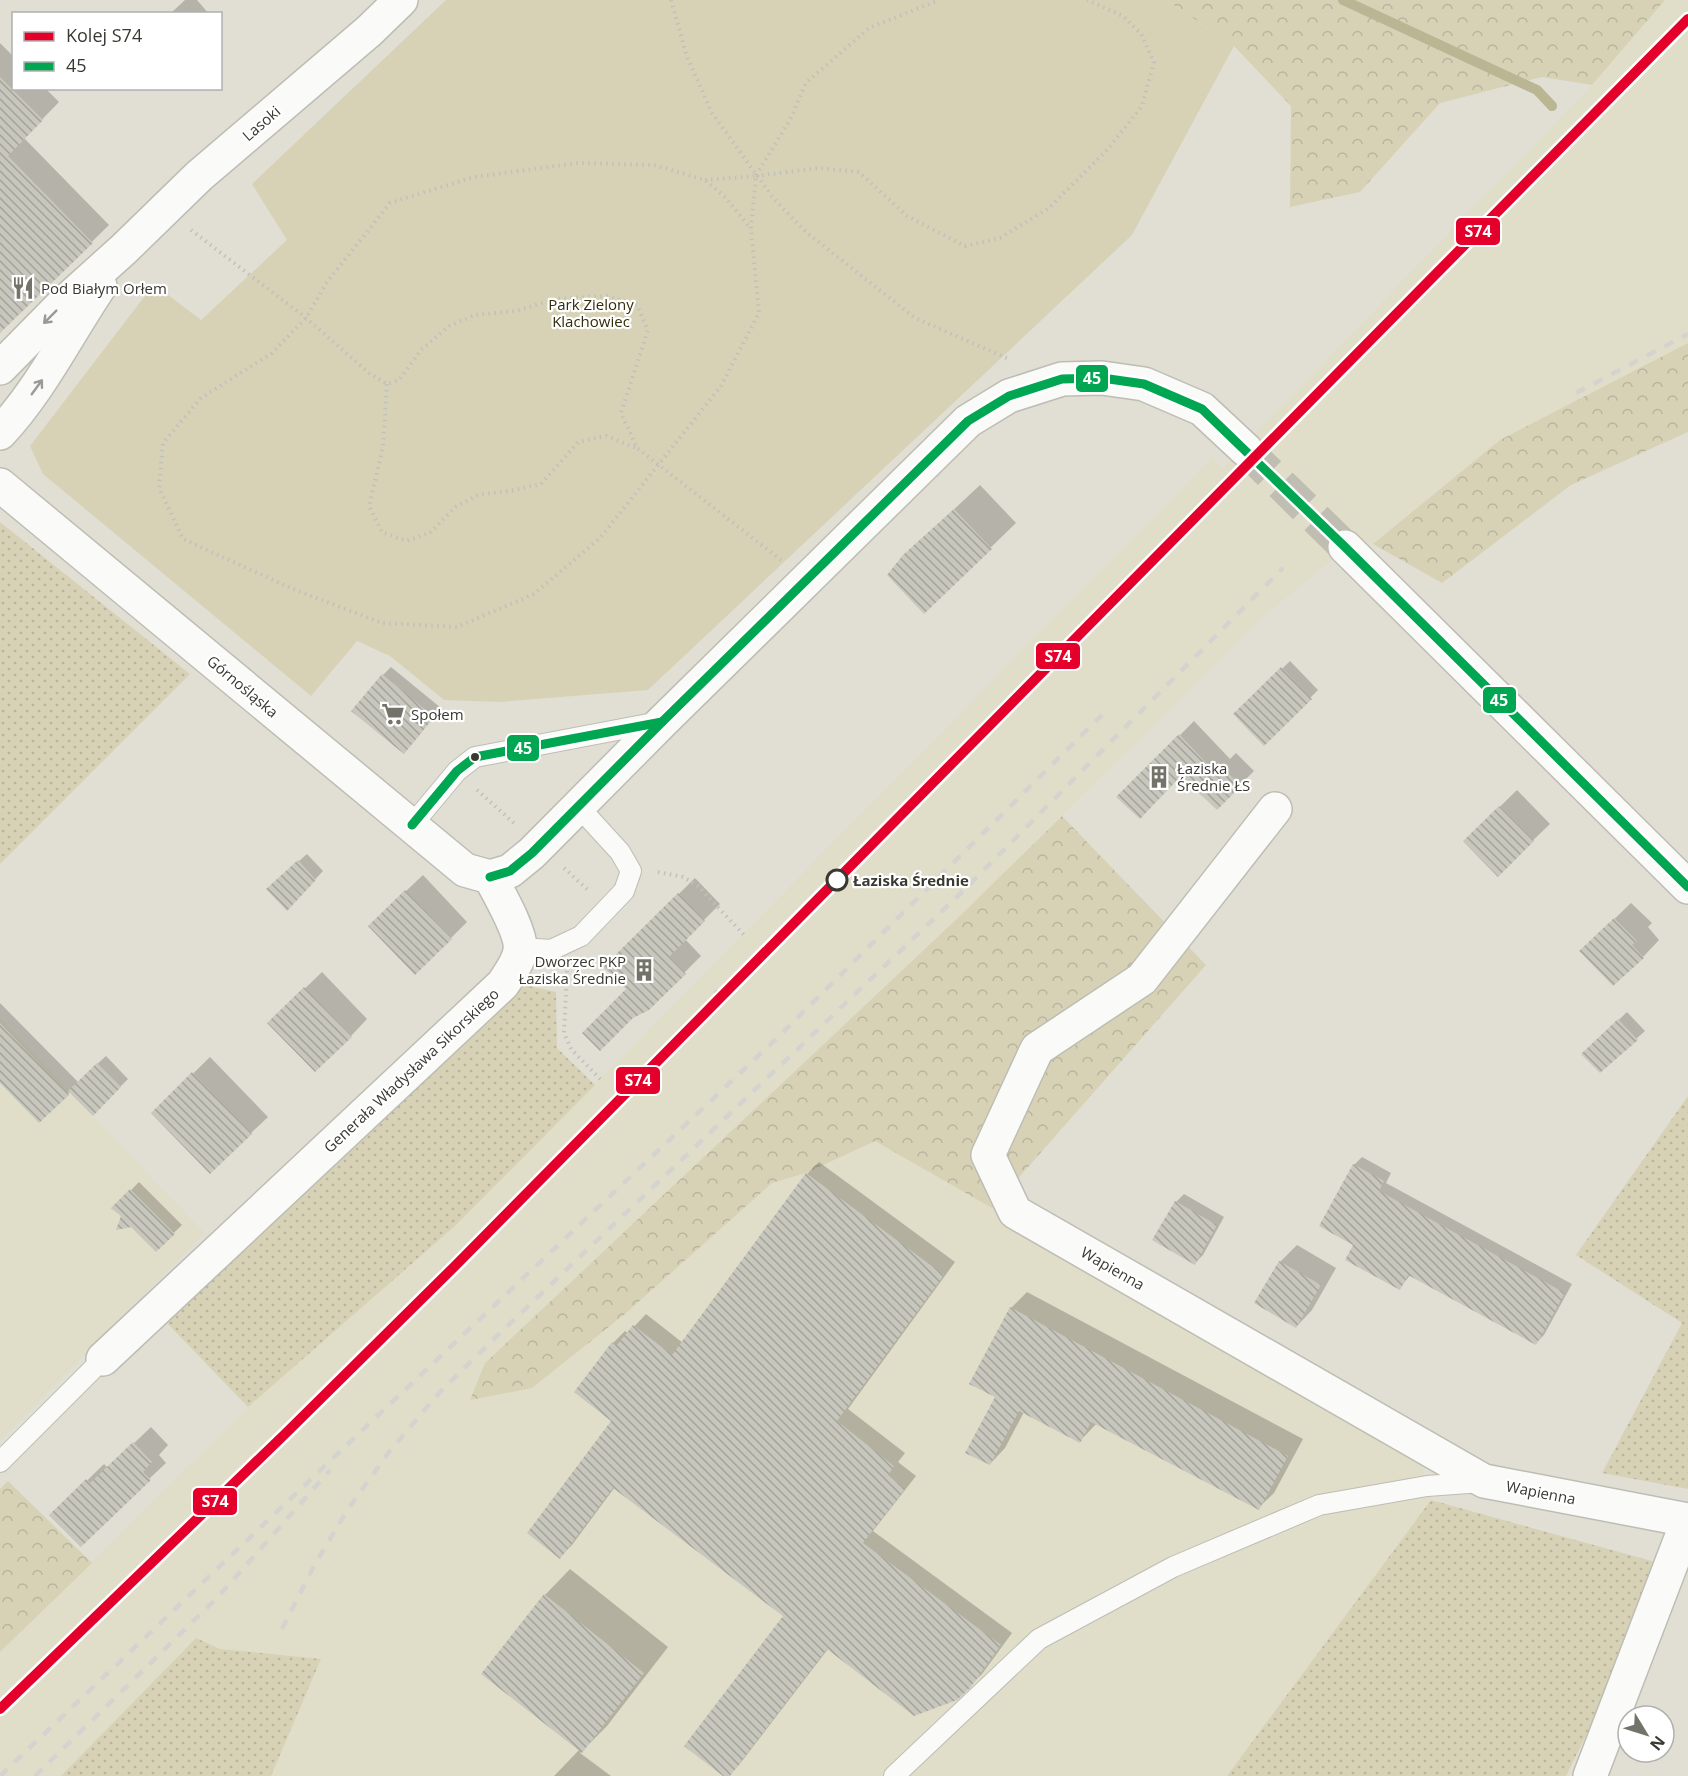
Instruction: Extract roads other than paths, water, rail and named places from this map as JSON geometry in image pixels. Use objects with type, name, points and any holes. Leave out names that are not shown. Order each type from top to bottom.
[{"type":"street","name":"Lasoki","points":[[124,249],[199,176],[401,0]]},
{"type":"street","points":[[0,368],[64,303],[124,249]]},
{"type":"street","points":[[0,433],[15,417],[46,375],[82,313],[124,249]]},
{"type":"street","points":[[521,948],[516,929],[490,877],[510,871],[532,853],[968,421],[1009,396],[1062,379],[1102,378],[1144,384],[1202,409],[1246,450]]},
{"type":"street","name":"Górnośląska","points":[[0,485],[465,870],[490,877]]},
{"type":"street","points":[[1345,547],[1688,888]]},
{"type":"street","name":"Wapienna","points":[[1275,810],[1142,979],[1036,1049],[988,1155],[1015,1212],[1484,1481],[1688,1520]]},
{"type":"street","name":"Generała Władysława Sikorskiego","points":[[103,1359],[503,984],[515,966],[521,948]]},
{"type":"street","points":[[1590,1776],[1688,1520]]},
{"type":"lane","points":[[412,825],[457,771],[475,757],[662,722]]},
{"type":"lane","points":[[521,948],[551,950],[581,936],[624,891],[631,872],[620,852],[578,806]]},
{"type":"lane","points":[[0,1462],[103,1359]]},
{"type":"lane","points":[[894,1776],[1039,1639],[1173,1567],[1319,1505],[1427,1486],[1484,1481]]},
{"type":"waterway","points":[[1343,0],[1537,90],[1552,106]]},
{"type":"tunnel","points":[[1246,450],[1345,547]]},
{"type":"railway","points":[[1576,393],[1688,334]]},
{"type":"railway","points":[[282,1629],[315,1564],[348,1509],[389,1452],[439,1393],[961,893],[1283,568]]},
{"type":"railway","points":[[0,1776],[773,1042],[1106,711]]},
{"type":"railway","points":[[35,1776],[218,1597],[330,1470]]},
{"type":"rail line","name":"S74","points":[[0,1709],[454,1267],[1688,19]]},
{"type":"place","name":"Pod Białym Orłem","points":[[23,288]]},
{"type":"place","name":"Społem","points":[[393,714]]},
{"type":"place","name":"Łaziska Średnie ŁS","points":[[1159,777]]},
{"type":"place","name":"Łaziska Średnie","points":[[837,880]]},
{"type":"place","name":"Dworzec PKP Łaziska Średnie","points":[[644,970]]},
{"type":"park label","name":"Park Zielony Klachowiec","points":[[591,312]]}]
